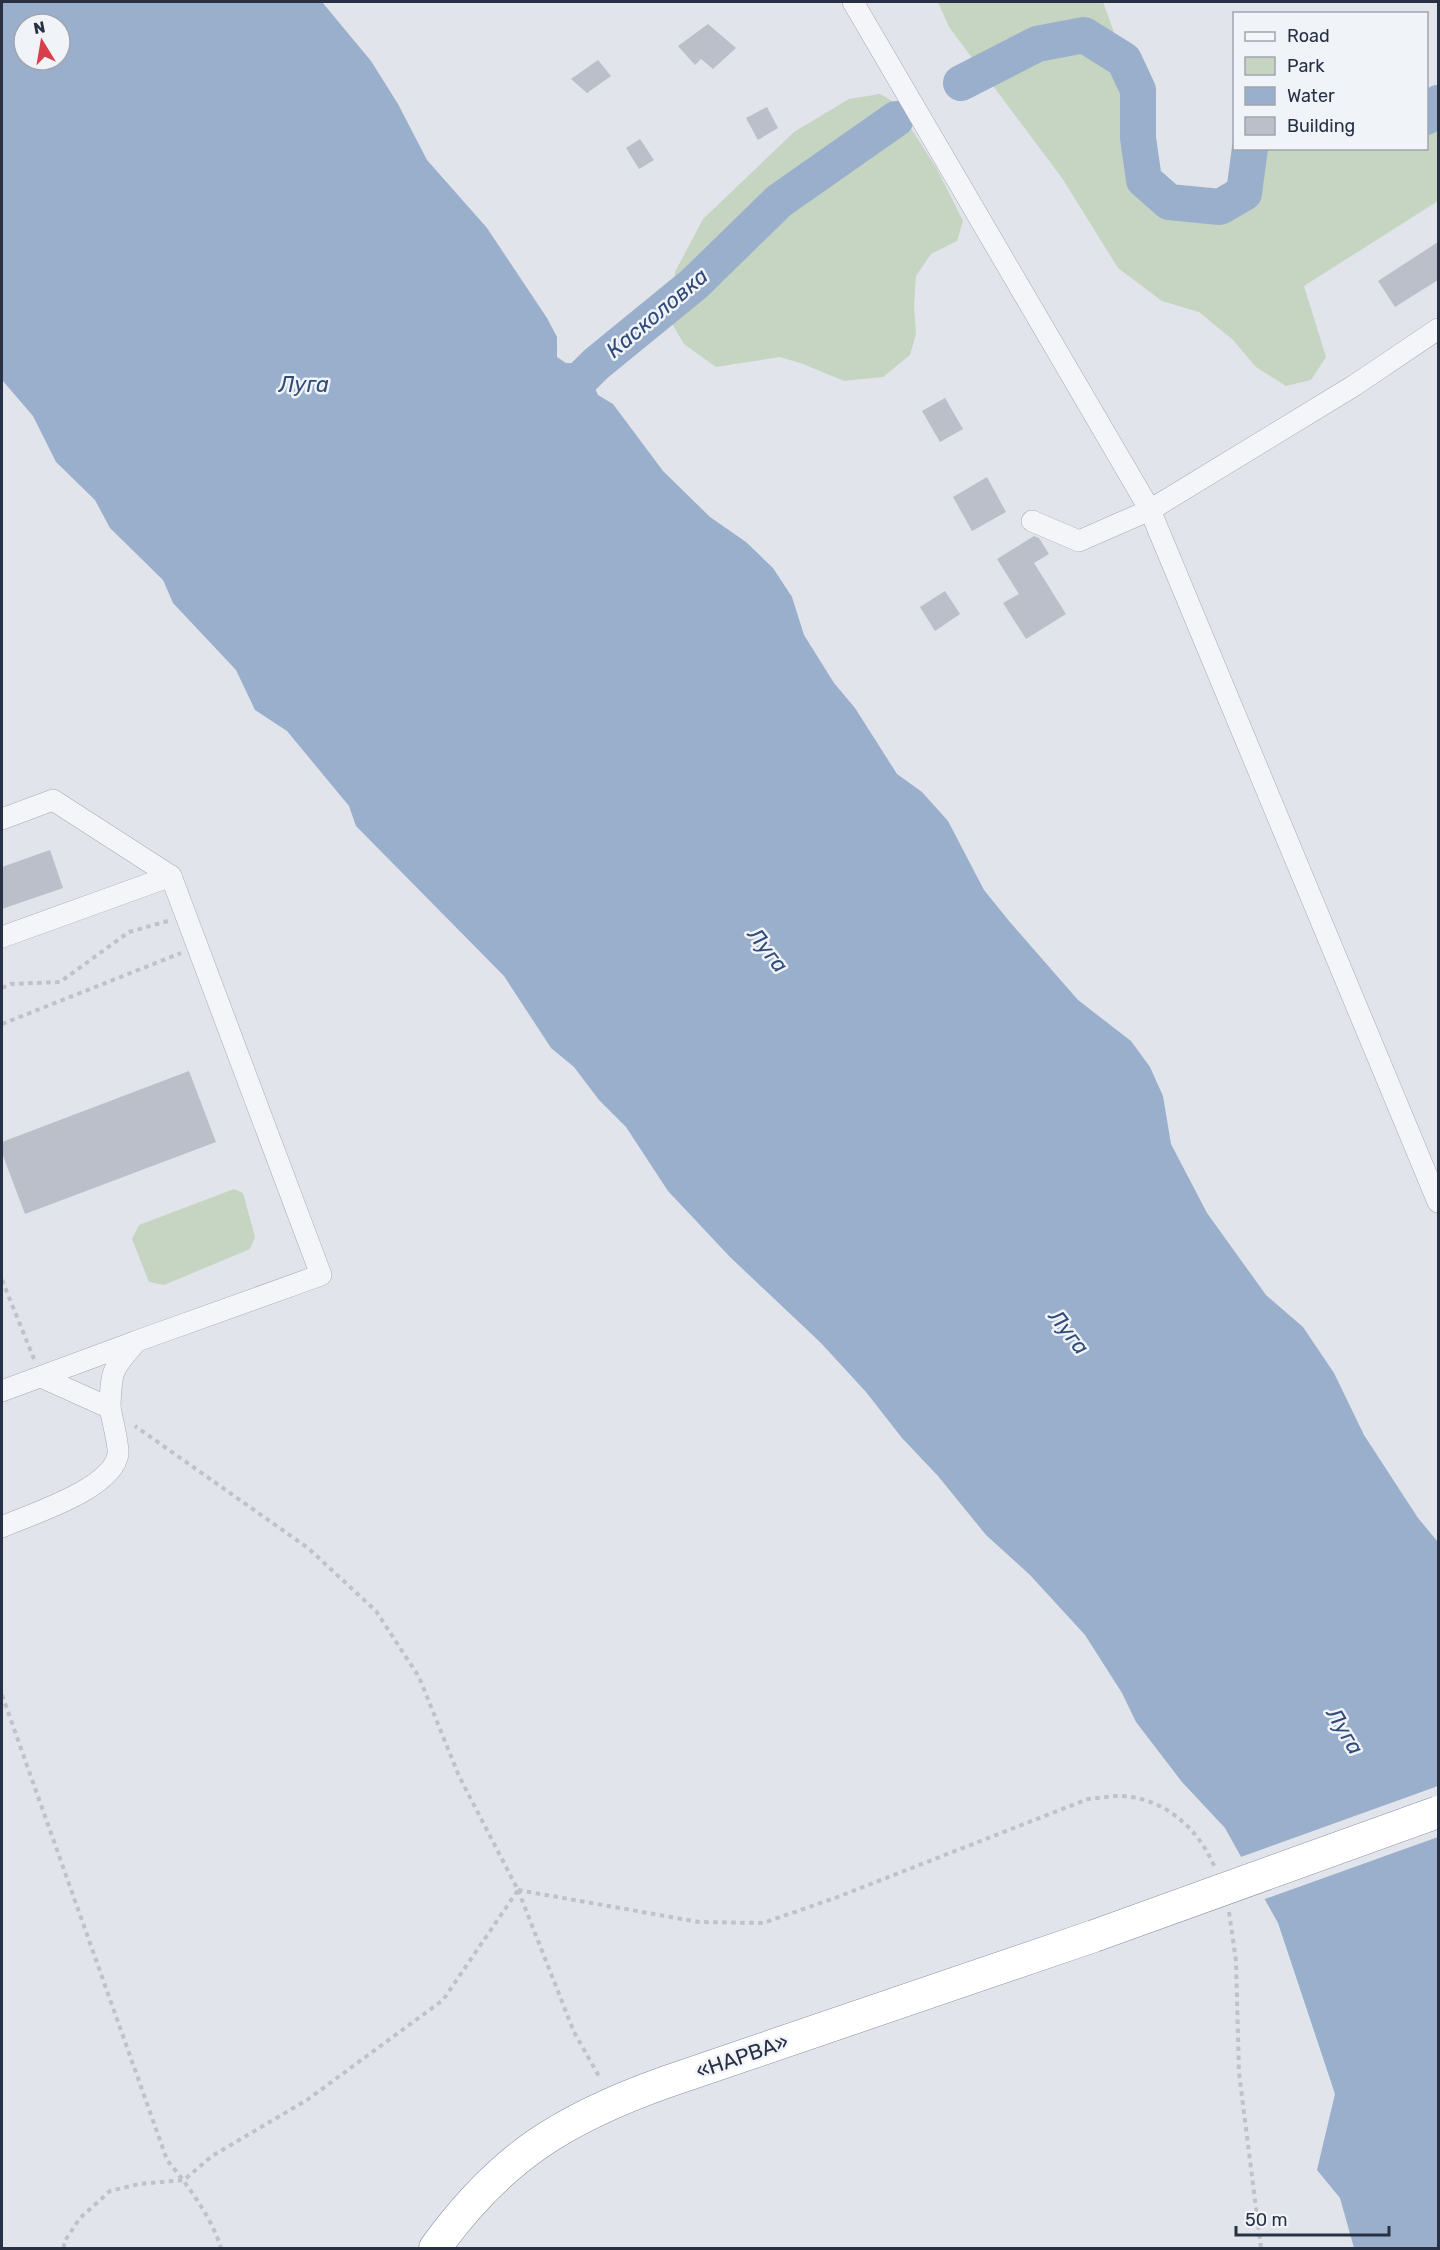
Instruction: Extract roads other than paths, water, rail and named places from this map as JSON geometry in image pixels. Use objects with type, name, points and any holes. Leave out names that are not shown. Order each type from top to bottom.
[{"type":"highway","name":"«НАРВА»","points":[[435,2248],[457,2217],[520,2155],[552,2133],[599,2108],[677,2078],[1094,1936],[1438,1812]]},
{"type":"street","points":[[853,2],[1150,510],[1438,1202]]},
{"type":"street","points":[[1032,521],[1079,541],[1150,510],[1355,385],[1438,329]]},
{"type":"street","points":[[2,819],[53,800],[164,879],[321,1275],[2,1391]]},
{"type":"street","points":[[2,937],[164,879]]},
{"type":"street","points":[[2,1527],[84,1492],[107,1474],[118,1454],[110,1408],[111,1376],[119,1361],[137,1341]]},
{"type":"street","points":[[41,1377],[110,1408]]},
{"type":"water","name":"Луга","points":[[2,2],[322,2],[371,61],[398,104],[427,160],[487,228],[547,318],[557,337],[557,357],[566,363],[596,364],[593,384],[598,395],[613,404],[663,471],[710,517],[746,542],[773,568],[792,597],[804,635],[834,683],[855,708],[897,774],[922,792],[948,821],[984,890],[1078,1000],[1131,1041],[1150,1067],[1163,1096],[1171,1144],[1207,1213],[1266,1295],[1303,1327],[1334,1373],[1364,1435],[1418,1518],[1438,1542],[1438,2248],[1354,2248],[1340,2198],[1317,2170],[1335,2094],[1278,1923],[1225,1828],[1182,1782],[1136,1722],[1122,1693],[1085,1635],[1030,1575],[986,1535],[938,1476],[902,1438],[866,1392],[821,1343],[730,1257],[668,1191],[626,1127],[599,1100],[574,1067],[551,1048],[504,976],[356,826],[349,806],[287,731],[255,710],[236,670],[173,603],[163,580],[110,528],[95,500],[56,462],[33,416],[2,380]]},
{"type":"waterway","name":"Касколовка","points":[[961,83],[1037,44],[1084,35],[1124,60],[1138,90],[1138,138],[1144,180],[1169,202],[1220,207],[1244,193],[1250,150]]},
{"type":"waterway","name":"Касколовка","points":[[1428,115],[1438,103]]},
{"type":"waterway","name":"Касколовка","points":[[561,399],[596,364],[694,284],[779,201],[896,119]]}]
